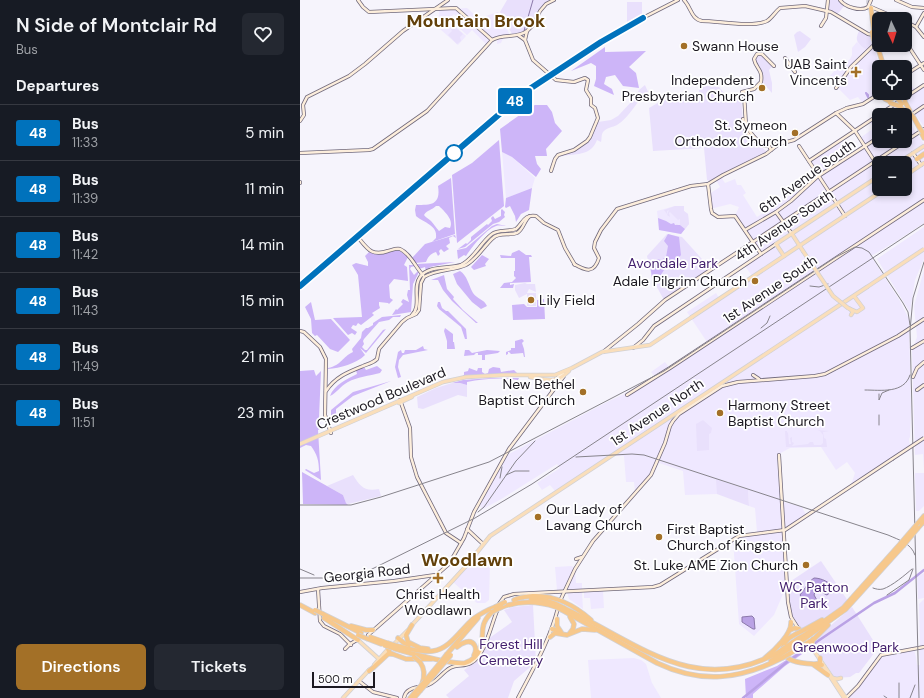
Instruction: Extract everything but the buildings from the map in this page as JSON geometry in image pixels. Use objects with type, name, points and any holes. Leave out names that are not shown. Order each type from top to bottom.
[{"type":"highway","points":[[868,8],[881,60]]},
{"type":"highway","points":[[886,100],[890,103],[902,104]]},
{"type":"highway","points":[[899,100],[905,108]]},
{"type":"highway","points":[[903,100],[902,104],[905,108]]},
{"type":"highway","points":[[912,118],[922,133]]},
{"type":"highway","points":[[917,159],[924,155]]},
{"type":"highway","points":[[790,630],[802,632],[846,609],[902,545],[924,516]]},
{"type":"highway","points":[[918,525],[924,521]]},
{"type":"highway","points":[[787,650],[810,646],[814,638],[876,574]]},
{"type":"highway","points":[[560,600],[563,594]]},
{"type":"highway","points":[[563,594],[564,600],[588,622],[602,631],[676,668],[706,674],[743,671],[763,665],[787,650],[799,638],[802,632]]},
{"type":"highway","points":[[415,695],[424,682],[476,620],[493,609],[503,603],[521,597],[542,596],[568,603]]},
{"type":"highway","points":[[514,600],[537,599],[581,616],[602,631]]},
{"type":"highway","points":[[503,603],[527,602],[556,606]]},
{"type":"highway","points":[[300,604],[359,634],[368,635]]},
{"type":"highway","points":[[324,616],[368,635],[386,647],[393,654],[406,660],[462,663],[474,658],[480,649],[483,625],[493,609]]},
{"type":"highway","points":[[386,647],[434,651],[444,647],[474,618],[493,609]]},
{"type":"highway","points":[[457,647],[480,620],[493,609]]},
{"type":"highway","points":[[550,637],[555,633],[571,632],[574,626],[572,619],[563,610]]},
{"type":"highway","points":[[324,616],[354,641]]},
{"type":"highway","points":[[557,619],[558,628],[563,633]]},
{"type":"highway","points":[[337,621],[359,634]]},
{"type":"highway","points":[[743,671],[771,654],[790,630],[792,621]]},
{"type":"highway","points":[[552,630],[569,634],[582,629],[588,622]]},
{"type":"highway","points":[[412,625],[405,637],[408,642],[413,645]]},
{"type":"highway","points":[[368,635],[372,630]]},
{"type":"highway","points":[[799,638],[790,638],[784,644],[783,651],[790,660],[810,663],[819,662]]},
{"type":"highway","points":[[398,639],[407,644],[431,649],[444,646],[450,641]]},
{"type":"highway","points":[[398,648],[460,661],[471,658],[476,650],[475,645],[471,642],[464,642],[449,654]]},
{"type":"highway","points":[[398,648],[442,662]]},
{"type":"highway","points":[[398,648],[420,662],[424,672],[424,682],[415,695]]},
{"type":"highway","points":[[369,671],[388,654],[393,654]]},
{"type":"highway","points":[[810,663],[828,675]]},
{"type":"main road","points":[[908,156],[924,146]]},
{"type":"main road","points":[[912,171],[923,164]]},
{"type":"main road","name":"4th Avenue South","points":[[776,244],[872,181]]},
{"type":"main road","points":[[572,368],[602,352],[653,344],[875,196]]},
{"type":"main road","points":[[792,234],[827,288],[838,301],[857,312],[862,308],[854,296]]},
{"type":"main road","points":[[776,244],[784,256]]},
{"type":"main road","name":"1st Avenue North","points":[[398,639],[467,565],[490,536],[924,249]]},
{"type":"main road","points":[[849,308],[852,311],[851,316]]},
{"type":"main road","name":"Crestwood Boulevard","points":[[300,445],[436,384],[456,378],[504,375],[550,376],[572,368]]},
{"type":"main road","name":"Crestwood Boulevard","points":[[400,401],[439,385],[460,379],[504,376],[556,380],[564,376],[572,368]]},
{"type":"main road","name":"1st Avenue North","points":[[343,698],[369,671],[379,659],[386,647],[398,639],[420,615]]},
{"type":"main road","points":[[802,632],[819,662],[844,697]]},
{"type":"main road","points":[[354,641],[368,635]]},
{"type":"main road","points":[[354,641],[367,648],[379,659]]},
{"type":"main road","points":[[819,662],[833,678],[844,697]]},
{"type":"main road","points":[[833,678],[841,678]]},
{"type":"main road","points":[[844,697],[850,694]]},
{"type":"street","points":[[358,0],[369,12],[429,12]]},
{"type":"street","points":[[435,10],[448,0]]},
{"type":"street","points":[[300,153],[373,149],[426,111],[492,40],[499,37],[518,35],[527,31],[534,24],[540,11],[546,4],[554,0]]},
{"type":"street","points":[[300,286],[523,94],[601,42],[676,0]]},
{"type":"street","points":[[684,0],[689,5],[696,19],[711,22],[743,24],[768,21],[778,10],[784,7],[805,6],[831,12],[868,34],[872,35]]},
{"type":"street","points":[[820,25],[825,19],[827,0]]},
{"type":"street","points":[[841,0],[845,4],[868,8],[879,12]]},
{"type":"street","points":[[868,8],[871,0]]},
{"type":"street","points":[[896,0],[912,7],[924,8]]},
{"type":"street","points":[[300,121],[304,116],[303,105],[307,97],[349,76],[403,31],[429,12],[444,8],[457,9],[492,40]]},
{"type":"street","points":[[916,27],[924,13]]},
{"type":"street","points":[[912,25],[916,27],[924,37]]},
{"type":"street","points":[[525,40],[527,31]]},
{"type":"street","points":[[518,35],[525,40],[533,60],[556,80],[562,82],[574,82],[584,78],[588,80],[586,90],[591,98],[591,105],[596,109],[598,118],[588,140],[573,151],[558,155],[551,171]]},
{"type":"street","points":[[836,88],[851,67],[872,45]]},
{"type":"street","points":[[743,92],[756,86],[760,81],[760,71],[753,61],[753,57],[756,54],[759,52],[763,53],[774,65]]},
{"type":"street","points":[[912,52],[924,70]]},
{"type":"street","points":[[785,58],[795,72]]},
{"type":"street","points":[[912,71],[924,63]]},
{"type":"street","points":[[809,161],[924,85]]},
{"type":"street","points":[[743,92],[746,125],[748,130],[762,144],[774,144],[776,146]]},
{"type":"street","points":[[743,92],[744,123],[746,130],[762,146],[769,146],[772,149]]},
{"type":"street","points":[[806,133],[818,123],[836,113],[872,100]]},
{"type":"street","points":[[912,114],[924,106]]},
{"type":"street","points":[[836,113],[854,131],[872,157]]},
{"type":"street","points":[[412,315],[416,310],[417,282],[423,276],[459,268],[467,264],[495,237],[518,232],[528,218],[533,215],[538,217],[544,223],[558,230],[565,248],[574,264],[579,269],[586,271],[595,268],[600,256],[596,246],[604,226],[617,209],[691,186],[708,184],[766,154],[776,146],[794,140],[836,113]]},
{"type":"street","points":[[885,156],[922,133]]},
{"type":"street","name":"6th Avenue South","points":[[745,230],[776,212],[819,176],[872,142]]},
{"type":"street","points":[[799,146],[845,216]]},
{"type":"street","points":[[913,153],[923,164]]},
{"type":"street","points":[[602,352],[638,324],[665,300],[872,164]]},
{"type":"street","points":[[708,184],[711,211],[714,215],[718,217],[735,216],[761,254]]},
{"type":"street","name":"1st Avenue South","points":[[627,395],[677,364],[924,200]]},
{"type":"street","points":[[776,212],[792,234]]},
{"type":"street","points":[[357,236],[368,249],[376,253],[395,249],[402,250],[409,256],[423,276]]},
{"type":"street","name":"4th Avenue South","points":[[640,346],[654,326],[776,244]]},
{"type":"street","points":[[326,391],[332,382],[342,375],[376,360],[380,348],[403,321],[419,310],[423,276]]},
{"type":"street","points":[[563,594],[582,557],[598,533],[651,475],[665,443],[670,426],[676,417],[726,384],[825,374],[898,336],[924,319]]},
{"type":"street","points":[[300,331],[304,332],[320,347],[326,359],[325,416],[331,432]]},
{"type":"street","points":[[912,348],[924,341]]},
{"type":"street","points":[[608,348],[608,350],[611,351]]},
{"type":"street","points":[[913,377],[917,368],[924,362]]},
{"type":"street","points":[[553,392],[556,380],[567,370]]},
{"type":"street","points":[[753,375],[758,379],[763,380]]},
{"type":"street","points":[[372,630],[449,564],[461,543],[474,512],[509,449],[564,376]]},
{"type":"street","points":[[548,380],[554,387]]},
{"type":"street","points":[[917,390],[924,385]]},
{"type":"street","points":[[400,401],[410,428],[411,456],[417,477],[446,534],[461,543]]},
{"type":"street","points":[[404,698],[410,690],[432,684],[450,668],[470,664],[478,658],[508,594],[563,594],[583,590],[660,585],[739,536],[745,534],[783,531],[924,438]]},
{"type":"street","points":[[779,455],[788,602],[792,621],[802,632]]},
{"type":"street","points":[[467,529],[483,544]]},
{"type":"street","points":[[576,559],[582,557]]},
{"type":"street","name":"Georgia Road","points":[[300,592],[436,575]]},
{"type":"street","points":[[318,589],[320,621],[322,625],[354,641]]},
{"type":"street","points":[[518,698],[538,662],[557,619],[560,600]]},
{"type":"street","points":[[518,698],[539,662],[550,637],[560,600]]},
{"type":"street","points":[[368,635],[384,619]]},
{"type":"street","points":[[850,694],[858,686],[881,655],[924,647]]},
{"type":"street","points":[[359,681],[373,692],[397,698]]},
{"type":"shaded area","points":[[467,8],[476,16],[472,21],[477,25],[486,16],[498,12],[510,35],[504,36],[501,43],[497,44],[497,38],[487,45],[472,30],[467,35],[457,26],[462,21],[454,14],[448,20],[466,36],[458,45],[440,29],[439,10]]},
{"type":"shaded area","name":"UAB Saint Vincents","points":[[857,42],[867,51],[872,47],[872,52],[876,52],[878,60],[872,60],[872,96],[862,102],[858,97],[850,100],[838,88],[830,76],[837,68],[842,67],[850,59],[852,55],[852,48]]},
{"type":"shaded area","points":[[912,86],[916,92],[924,86],[924,127],[912,108],[907,100],[912,100]]},
{"type":"shaded area","points":[[895,105],[900,108],[890,108]]},
{"type":"shaded area","points":[[912,126],[924,144],[924,152],[920,160],[924,157],[924,223],[871,256],[900,301],[909,319],[911,412],[909,439],[910,446],[851,485],[855,473],[847,462],[836,470],[821,447],[790,448],[777,455],[780,501],[802,507],[806,515],[783,531],[786,587],[774,615],[754,636],[739,624],[733,540],[744,534],[757,532],[755,508],[749,506],[748,490],[717,480],[717,494],[685,495],[683,471],[659,463],[653,475],[635,492],[634,482],[626,482],[624,456],[609,456],[555,491],[550,485],[542,490],[537,483],[560,468],[557,464],[483,509],[480,506],[507,455],[607,402],[637,388],[655,377],[651,372],[665,362],[669,367],[707,342],[687,312],[716,293],[719,298],[752,276],[745,266],[761,255],[735,216],[739,207],[730,204],[710,209],[709,194],[720,187],[716,180],[721,177],[725,183],[735,179],[737,185],[741,185],[746,193],[743,195],[757,217],[789,196],[791,184],[798,193],[819,175],[810,162],[839,142],[849,157],[865,147],[860,138],[872,129],[872,148],[912,148]]},
{"type":"shaded area","points":[[502,152],[512,157],[535,178],[532,188],[506,198]]},
{"type":"shaded area","points":[[675,206],[684,206],[684,211],[688,214],[689,224],[681,234],[659,230],[657,211]]},
{"type":"shaded area","points":[[924,227],[924,259],[915,280],[910,312],[877,259]]},
{"type":"shaded area","points":[[924,270],[924,469],[923,454],[915,455],[912,351],[917,337],[914,306]]},
{"type":"shaded area","points":[[915,473],[924,473],[924,506],[919,511],[916,511]]},
{"type":"shaded area","points":[[490,564],[489,600],[485,603],[477,603],[453,582],[468,565]]},
{"type":"shaded area","points":[[572,566],[574,568],[563,589],[557,590],[555,567]]},
{"type":"shaded area","points":[[575,571],[576,583],[582,583],[582,589],[568,589],[567,588]]},
{"type":"shaded area","points":[[924,573],[924,598],[918,599],[917,577]]},
{"type":"shaded area","points":[[814,578],[822,579],[829,583],[832,589],[827,595],[821,590],[815,592],[814,595],[818,602],[814,605],[814,607],[811,602],[803,599],[800,595],[808,583]]},
{"type":"shaded area","points":[[603,591],[604,608],[591,609],[590,598],[584,598],[584,592]]},
{"type":"shaded area","points":[[567,592],[582,592],[583,609],[569,599]]},
{"type":"shaded area","points":[[924,599],[924,646],[920,646],[919,604]]},
{"type":"shaded area","points":[[752,616],[754,618],[755,629],[742,622],[742,617]]},
{"type":"shaded area","points":[[924,648],[924,698],[848,698],[854,693],[880,658],[914,650],[917,665],[920,665],[919,649]]},
{"type":"shaded area","points":[[634,658],[641,660],[646,664],[652,683],[661,698],[591,698],[588,660]]},
{"type":"green space","points":[[507,0],[553,0],[547,4],[526,30],[520,33],[512,34],[500,12]]},
{"type":"green space","points":[[829,0],[839,0],[844,6],[837,15],[827,10]]},
{"type":"green space","points":[[627,2],[642,2],[642,17],[627,25]]},
{"type":"green space","points":[[452,24],[463,34],[460,37],[461,41],[457,44],[448,35],[452,31],[449,27]]},
{"type":"green space","points":[[800,31],[811,39],[805,47],[798,52],[794,35]]},
{"type":"green space","points":[[859,31],[872,37],[872,44],[866,50],[858,42],[857,37]]},
{"type":"green space","points":[[605,47],[605,52],[646,51],[629,67],[636,73],[639,88],[623,86],[615,75],[606,77],[604,84],[612,89],[614,95],[594,86],[596,79],[596,66],[591,63],[571,71]]},
{"type":"green space","points":[[761,54],[773,65],[769,70],[772,83],[772,93],[762,82],[762,71],[755,63],[755,58],[757,55]]},
{"type":"green space","points":[[645,85],[648,92],[622,122],[603,132],[601,142],[597,140],[590,150],[585,152],[556,158],[578,149],[588,139],[598,122],[611,120],[618,116],[634,99],[639,90]]},
{"type":"green space","points":[[699,85],[719,87],[730,100],[741,93],[744,130],[767,152],[723,173],[710,181],[707,180],[704,148],[653,151],[649,108],[663,100],[699,99]]},
{"type":"green space","points":[[535,105],[547,105],[552,112],[555,123],[562,131],[546,149],[547,156],[535,156],[537,164],[541,169],[536,177],[512,157],[502,152],[500,129]]},
{"type":"green space","points":[[499,140],[504,206],[457,243],[452,175],[472,163]]},
{"type":"green space","points":[[451,178],[455,234],[432,242],[436,238],[435,230],[433,227],[416,216],[415,210],[416,205],[434,203],[438,197],[438,186]],"holes":[[[436,206],[439,206],[451,222],[450,228],[445,227],[439,231],[424,215]]]},
{"type":"green space","points":[[532,188],[529,210],[521,214],[516,222],[510,206],[505,207],[506,198]]},
{"type":"green space","points":[[675,206],[684,206],[684,211],[688,214],[689,224],[685,229],[680,225],[680,219],[678,220],[670,212],[670,217],[667,215],[669,210],[667,211],[667,214],[664,210]]},
{"type":"green space","points":[[502,209],[505,212],[505,217],[499,222],[493,224],[465,247],[458,249],[466,243],[467,244],[471,240],[471,237],[487,224],[488,225],[492,221],[491,218],[493,216],[495,219],[501,216]]},
{"type":"green space","points":[[658,218],[671,224],[674,223],[675,225],[680,225],[685,229],[681,234],[659,230]]},
{"type":"green space","points":[[497,224],[506,226],[497,226],[492,228],[479,239],[466,256],[464,255],[458,259],[457,250],[466,248],[492,226]]},
{"type":"green space","name":"Avondale Park","points":[[667,234],[682,237],[711,269],[664,300],[652,278],[647,256]]},
{"type":"green space","points":[[668,234],[679,237],[681,255],[674,264],[677,267],[673,270],[668,268],[664,270],[655,284],[652,278],[650,263],[651,261],[657,259],[661,260],[666,257],[668,246],[664,241]]},
{"type":"green space","points":[[455,235],[456,238],[453,236],[449,238],[450,243],[446,246],[449,249],[444,252],[441,249],[438,256],[436,252],[432,254],[428,257],[426,262],[415,263],[412,258],[425,244]]},
{"type":"green space","points":[[395,250],[400,251],[408,257],[404,265],[407,267],[408,281],[394,279],[389,285],[390,298],[393,300],[389,304],[379,302],[380,308],[372,313],[374,315],[361,325],[358,323],[356,326],[353,325],[351,328],[357,332],[355,335],[352,333],[348,335],[333,318],[362,317],[358,275],[352,265],[356,263],[368,266],[365,256],[369,252],[379,254]]},
{"type":"green space","points":[[519,250],[526,255],[531,255],[532,257],[529,257],[531,282],[510,283],[510,285],[514,284],[513,288],[500,288],[504,283],[512,282],[516,278],[514,276],[515,258],[501,258],[500,255],[511,256],[512,253]]},
{"type":"green space","points":[[482,255],[489,259],[485,264],[486,266],[474,270],[471,267]]},
{"type":"green space","points":[[455,262],[430,267],[429,270],[426,271],[425,267],[419,269],[416,264]]},
{"type":"green space","points":[[409,265],[415,266],[411,267],[410,269],[414,275],[418,271],[419,272],[413,284],[411,312],[392,315],[396,309],[397,310],[403,304],[401,302],[403,299],[409,302],[407,295],[408,290],[410,290]]},
{"type":"green space","points":[[460,271],[466,278],[476,297],[487,306],[481,309],[472,302],[457,284],[453,274]]},
{"type":"green space","points":[[444,275],[447,289],[454,297],[453,299],[478,323],[476,323],[452,301],[443,290],[438,280],[431,280]]},
{"type":"green space","points":[[525,283],[535,284],[536,292],[529,289],[527,293],[536,293],[536,306],[527,306],[527,294],[519,298],[515,290],[515,285]]},
{"type":"green space","points":[[544,299],[545,319],[513,320],[512,305],[524,304],[527,307],[537,307],[537,300]]},
{"type":"green space","points":[[311,302],[315,320],[331,319],[350,340],[338,352],[330,349],[317,335],[315,336],[312,333],[311,319],[305,307]]},
{"type":"green space","points":[[438,302],[440,302],[442,308],[448,311],[466,329],[467,339],[465,339],[461,327],[439,309],[437,306]]},
{"type":"green space","points":[[401,315],[400,317],[393,317],[389,320],[379,322],[363,341],[364,344],[362,347],[365,350],[367,350],[383,330],[386,329],[366,353],[360,348],[365,355],[357,361],[338,368],[328,369],[339,363],[353,352],[352,349],[361,338],[362,332],[366,328],[373,325],[373,323],[382,317]]},
{"type":"green space","points":[[445,328],[453,334],[455,349],[447,349],[447,341],[444,331]]},
{"type":"green space","points":[[522,339],[524,341],[522,343],[525,357],[523,353],[511,354],[508,352],[506,355],[506,352],[511,350],[511,348],[515,348],[515,341]]},
{"type":"green space","points":[[423,346],[424,349],[428,350],[403,355],[399,360],[398,367],[401,377],[398,378],[395,367],[398,352],[401,350],[402,353],[404,353],[405,350],[416,350]]},
{"type":"green space","points":[[465,350],[469,350],[472,353],[487,350],[500,351],[498,353],[485,355],[485,360],[482,360],[482,355],[478,355],[478,353],[464,356]]},
{"type":"green space","points":[[377,366],[382,370],[380,373],[352,380],[330,396],[334,389],[345,380],[357,374],[356,370],[364,367],[366,370]]},
{"type":"green space","points":[[493,367],[500,368],[501,372],[514,370],[518,374],[461,377],[464,375],[464,372],[468,371],[469,368],[477,371],[478,368],[482,368],[482,372],[485,374],[488,373],[489,369]]},
{"type":"green space","points":[[314,370],[316,376],[321,371],[319,418],[322,428],[318,430],[321,480],[305,470],[306,469],[314,473],[319,471],[319,464],[313,449],[311,446],[306,445],[300,448],[300,371]]},
{"type":"green space","points":[[519,378],[518,380],[479,380],[467,382],[467,385],[452,383],[463,380]]},
{"type":"green space","points":[[391,381],[353,396],[336,409],[336,420],[331,419],[331,410],[353,392]]},
{"type":"green space","points":[[452,383],[467,385],[467,397],[458,395],[423,409],[418,408],[417,397],[436,388]]},
{"type":"green space","points":[[703,420],[712,428],[711,433],[709,434],[709,450],[697,451],[696,424]]},
{"type":"green space","points":[[817,430],[830,431],[823,432],[827,447],[786,447],[785,431],[787,431],[787,433],[788,432],[789,444],[791,444],[790,438],[792,437],[792,442],[794,443],[792,446],[808,444],[810,442],[813,442],[814,445],[821,445],[823,443],[823,435]]},
{"type":"green space","points":[[302,472],[343,495],[348,505],[303,504]]},
{"type":"green space","points":[[353,475],[366,489],[379,489],[381,496],[348,504],[346,503],[343,495],[327,486]]},
{"type":"green space","points":[[716,479],[748,490],[749,506],[717,494]]},
{"type":"green space","name":"WC Patton Park","points":[[821,561],[848,601],[836,611],[801,631],[791,615],[788,583]]},
{"type":"green space","name":"Forest Hill Cemetery","points":[[533,605],[536,662],[514,681],[508,698],[449,698],[446,695],[469,676],[464,670],[481,658],[488,639],[512,622],[504,610],[513,607]]},
{"type":"green space","name":"Greenwood Park","points":[[852,607],[878,648],[859,673],[856,673],[850,677],[835,678],[814,646],[814,640]]},
{"type":"green space","points":[[806,647],[808,650],[785,666],[753,694],[753,698],[746,698],[745,679],[777,666]]},
{"type":"waterway","points":[[524,31],[533,0]]},
{"type":"waterway","points":[[866,93],[868,95],[868,97],[866,93]]},
{"type":"waterway","points":[[743,698],[787,662],[874,603],[895,593],[924,570]]},
{"type":"tunnel","points":[[868,0],[869,10]]},
{"type":"railway","points":[[300,578],[341,578],[368,571],[475,518],[532,484],[924,224]]},
{"type":"railway","points":[[300,505],[351,505],[381,497],[489,462],[664,371],[836,257],[855,247],[862,248],[869,252],[903,303],[908,312],[910,325]]},
{"type":"railway","points":[[919,698],[910,330],[913,298],[924,262]]},
{"type":"railway","points":[[810,286],[819,287],[828,284]]},
{"type":"railway","points":[[761,328],[767,323],[770,316]]},
{"type":"railway","points":[[865,390],[891,390],[903,385],[910,375]]},
{"type":"railway","points":[[879,394],[879,400],[882,393],[889,390]]},
{"type":"railway","points":[[879,415],[879,425]]},
{"type":"railway","points":[[478,512],[484,507],[516,461],[535,441]]},
{"type":"railway","points":[[576,457],[632,454],[644,455],[888,535],[908,545],[915,555]]},
{"type":"railway","points":[[500,478],[502,467]]},
{"type":"railway","points":[[506,475],[515,471],[529,471]]},
{"type":"railway","points":[[300,569],[314,575]]},
{"type":"railway","points":[[873,588],[887,588],[912,569]]},
{"type":"railway","points":[[887,595],[909,580],[913,569]]},
{"type":"railway","points":[[899,683],[899,698]]},
{"type":"railway","points":[[910,698],[915,685]]},
{"type":"bus line","name":"48","points":[[300,286],[525,92],[601,42],[643,18]]},
{"type":"place","name":"Swann House","points":[[684,46]]},
{"type":"place","name":"UAB Saint Vincents","points":[[856,72]]},
{"type":"place","name":"Independent Presbyterian Church","points":[[762,88]]},
{"type":"place","name":"St. Symeon Orthodox Church","points":[[795,133]]},
{"type":"place","name":"Adale Pilgrim Church","points":[[755,281]]},
{"type":"place","name":"Lily Field","points":[[531,300]]},
{"type":"place","name":"New Bethel Baptist Church","points":[[583,392]]},
{"type":"place","name":"Harmony Street Baptist Church","points":[[720,413]]},
{"type":"place","name":"Our Lady of Lavang Church","points":[[538,517]]},
{"type":"place","name":"First Baptist Church of Kingston","points":[[659,537]]},
{"type":"place","name":"St. Luke AME Zion Church","points":[[806,565]]},
{"type":"place","name":"Christ Health Woodlawn","points":[[438,578]]},
{"type":"district","name":"Mountain Brook","points":[[476,21]]},
{"type":"district","name":"Woodlawn","points":[[467,560]]}]
